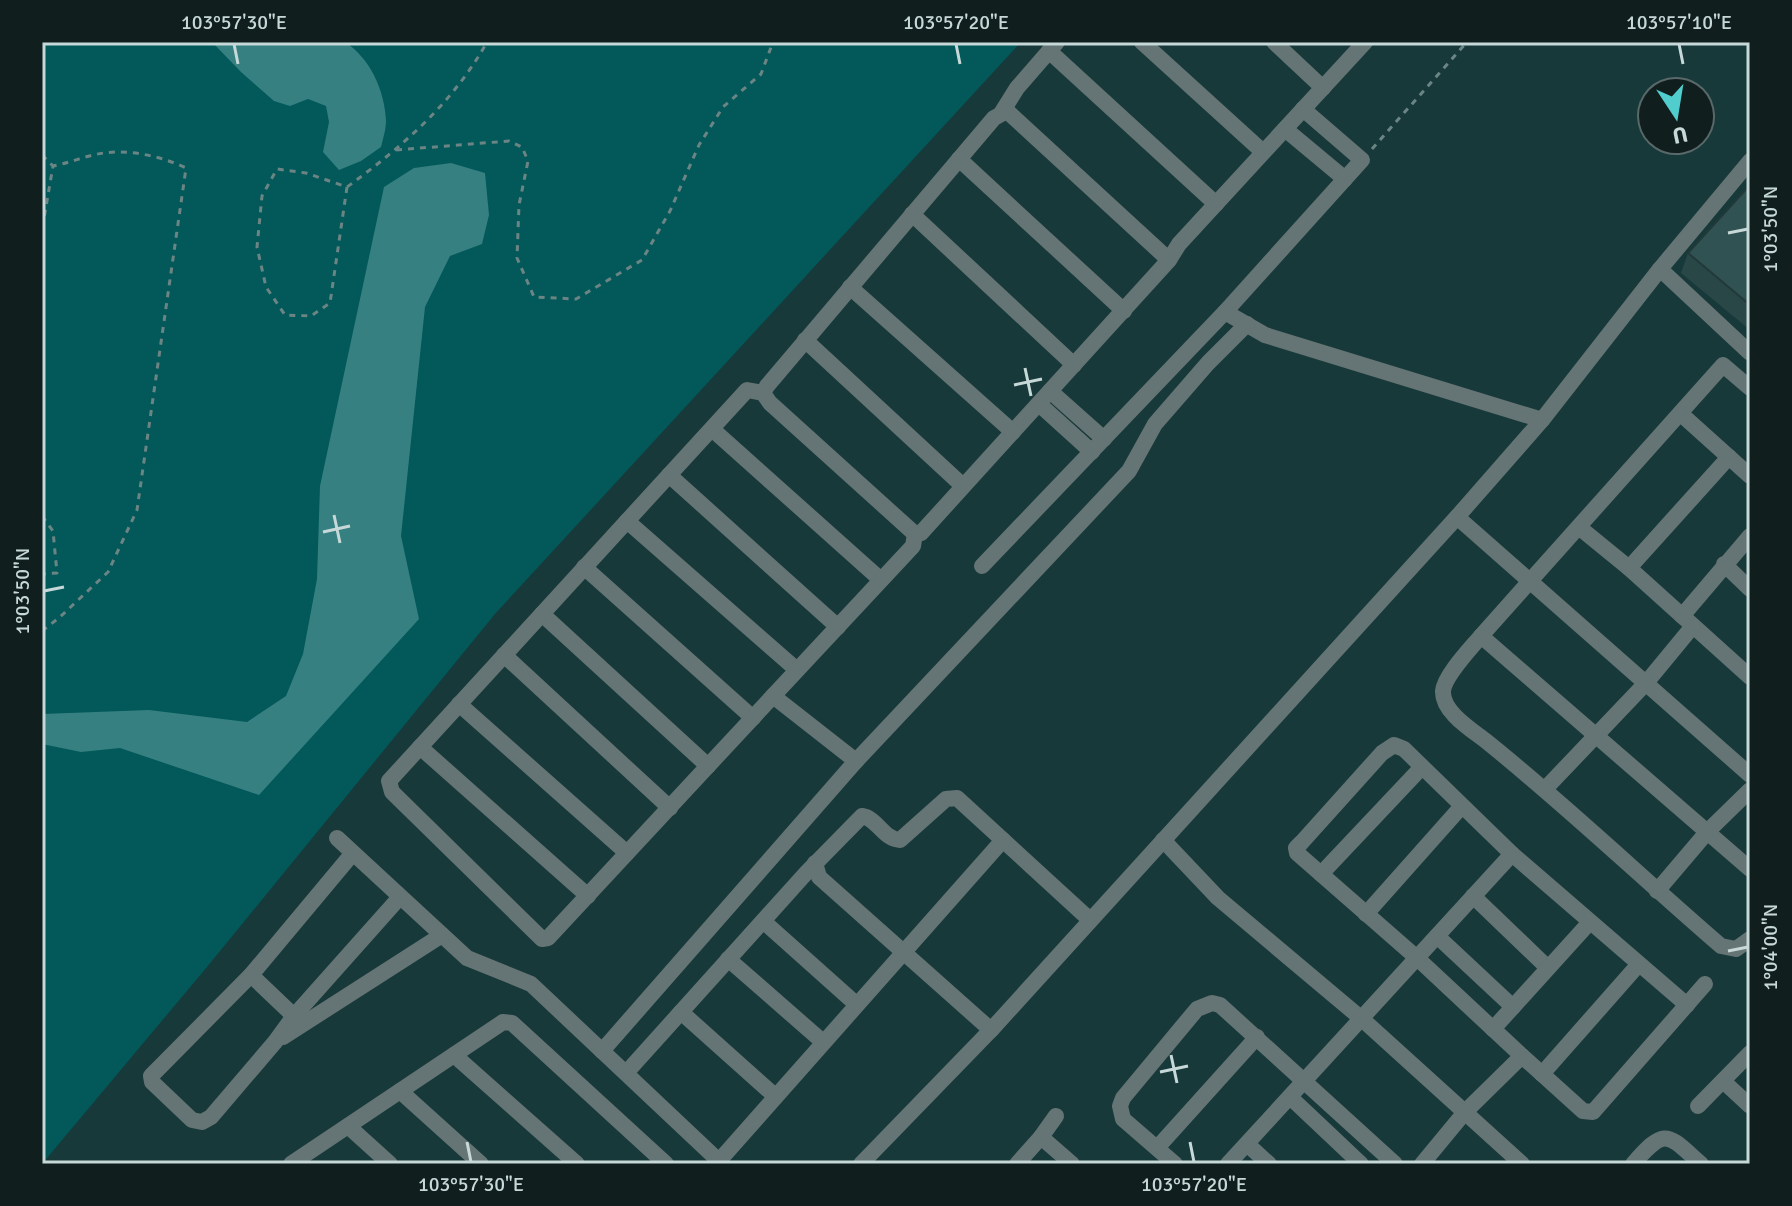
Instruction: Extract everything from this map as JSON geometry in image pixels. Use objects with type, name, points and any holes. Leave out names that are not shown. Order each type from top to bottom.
[{"type":"street","points":[[1142,42],[1263,152]]},
{"type":"street","points":[[1274,42],[1323,88]]},
{"type":"street","points":[[915,534],[921,533],[1045,398],[1169,260],[1179,244],[1365,42]]},
{"type":"street","points":[[763,393],[912,214],[1002,112],[1017,88],[1053,46],[1216,204]]},
{"type":"street","points":[[982,566],[1225,312],[1362,160],[1303,109]]},
{"type":"street","points":[[1002,112],[1013,115],[1169,260]]},
{"type":"street","points":[[1285,129],[1345,179]]},
{"type":"street","points":[[959,159],[1124,311]]},
{"type":"street","points":[[861,1164],[991,1030],[1457,517],[1542,420],[1660,269],[1750,161]]},
{"type":"street","points":[[912,214],[1074,365]]},
{"type":"street","points":[[1660,269],[1750,353]]},
{"type":"street","points":[[850,287],[1013,432]]},
{"type":"street","points":[[1225,312],[1265,335],[1542,420]]},
{"type":"street","points":[[602,1051],[856,761],[1129,471],[1155,424],[1247,324]]},
{"type":"street","points":[[805,340],[963,486]]},
{"type":"street","points":[[1750,388],[1723,365],[1481,636],[1449,677],[1443,691],[1446,704],[1460,720],[1545,789],[1721,946],[1736,949],[1750,939]]},
{"type":"street","points":[[747,390],[763,393],[770,403],[915,534],[913,546],[548,938],[542,939],[392,792],[389,781],[747,390]]},
{"type":"street","points":[[1045,398],[1104,439]]},
{"type":"street","points":[[1045,398],[1092,452]]},
{"type":"street","points":[[1681,414],[1750,476]]},
{"type":"street","points":[[712,429],[881,580]]},
{"type":"street","points":[[1629,568],[1729,457]]},
{"type":"street","points":[[669,475],[838,627]]},
{"type":"street","points":[[1457,517],[1750,775]]},
{"type":"street","points":[[627,521],[797,670]]},
{"type":"street","points":[[1580,528],[1750,677]]},
{"type":"street","points":[[1545,789],[1646,683],[1724,564],[1750,536]]},
{"type":"street","points":[[1724,564],[1750,589]]},
{"type":"street","points":[[584,567],[753,718]]},
{"type":"street","points":[[542,614],[708,766]]},
{"type":"street","points":[[1481,636],[1750,869]]},
{"type":"street","points":[[504,655],[670,808]]},
{"type":"street","points":[[773,696],[856,761]]},
{"type":"street","points":[[459,704],[627,853]]},
{"type":"street","points":[[1687,1005],[1512,854],[1404,749],[1394,745],[1382,753],[1296,848],[1297,853],[1417,958],[1583,1111],[1591,1113],[1687,1005],[1705,984]]},
{"type":"street","points":[[420,747],[588,896]]},
{"type":"street","points":[[1321,874],[1422,767]]},
{"type":"street","points":[[1657,891],[1708,831],[1750,790]]},
{"type":"street","points":[[626,1073],[815,863],[862,816],[868,816],[891,839],[900,840],[953,796],[1089,919]]},
{"type":"street","points":[[1366,914],[1462,806]]},
{"type":"street","points":[[337,838],[467,958],[531,984],[720,1162],[1003,840]]},
{"type":"street","points":[[1163,840],[1218,898],[1362,1019],[1522,1164]]},
{"type":"street","points":[[353,853],[251,975],[151,1079],[192,1120],[202,1122],[211,1117],[294,1016],[400,897]]},
{"type":"street","points":[[1228,1164],[1512,854]]},
{"type":"street","points":[[815,863],[819,877],[991,1030]]},
{"type":"street","points":[[1473,896],[1548,968]]},
{"type":"street","points":[[763,921],[856,1004]]},
{"type":"street","points":[[1493,1029],[1590,922]]},
{"type":"street","points":[[275,1042],[442,935]]},
{"type":"street","points":[[1437,936],[1513,1007]]},
{"type":"street","points":[[728,959],[823,1042]]},
{"type":"street","points":[[1542,1074],[1639,964]]},
{"type":"street","points":[[251,975],[294,1016]]},
{"type":"street","points":[[1175,1164],[1123,1119],[1120,1106],[1123,1098],[1197,1009],[1212,1003],[1220,1005],[1305,1080],[1385,1161]]},
{"type":"street","points":[[681,1012],[775,1096]]},
{"type":"street","points":[[291,1164],[503,1022],[512,1023],[666,1164]]},
{"type":"street","points":[[1157,1148],[1257,1037]]},
{"type":"street","points":[[1698,1106],[1750,1053]]},
{"type":"street","points":[[454,1055],[577,1164]]},
{"type":"street","points":[[1422,1164],[1465,1112],[1522,1056]]},
{"type":"street","points":[[1723,1081],[1750,1106]]},
{"type":"street","points":[[400,1091],[481,1164]]},
{"type":"street","points":[[1290,1097],[1361,1164]]},
{"type":"street","points":[[1017,1164],[1056,1116]]},
{"type":"street","points":[[348,1126],[390,1164]]},
{"type":"street","points":[[1041,1137],[1072,1164]]},
{"type":"street","points":[[1633,1164],[1651,1143],[1663,1138],[1674,1141],[1701,1164]]},
{"type":"street","points":[[1247,1144],[1269,1164]]},
{"type":"path","points":[[347,187],[306,173],[277,169],[262,196],[257,247],[266,287],[285,315],[311,316],[330,303],[347,187],[396,150],[436,114],[487,42]]},
{"type":"path","points":[[396,150],[509,141],[522,147],[528,161],[519,205],[517,258],[534,297],[576,299],[642,260],[670,211],[699,145],[723,107],[761,74],[773,42]]},
{"type":"path","points":[[1362,160],[1467,42]]},
{"type":"path","points":[[42,631],[108,572],[137,510],[186,168],[172,161],[132,153],[103,153],[53,166]]},
{"type":"path","points":[[42,155],[53,166]]},
{"type":"path","points":[[42,230],[53,166]]},
{"type":"path","points":[[42,516],[53,531],[57,573],[42,574]]},
{"type":"shaded area","points":[[42,42],[1021,42],[495,614],[42,1164]]},
{"type":"shaded area","points":[[212,42],[345,42],[369,66],[383,98],[386,121],[381,147],[361,161],[339,170],[323,152],[329,122],[326,106],[308,99],[290,106],[274,101]]},
{"type":"shaded area","points":[[451,163],[485,173],[489,215],[482,244],[450,256],[425,307],[401,536],[419,619],[259,795],[120,748],[81,752],[42,744],[42,714],[149,710],[247,722],[286,696],[303,654],[317,579],[320,486],[384,187],[414,168]]},
{"type":"building","points":[[1750,185],[1750,305],[1688,253]]}]
